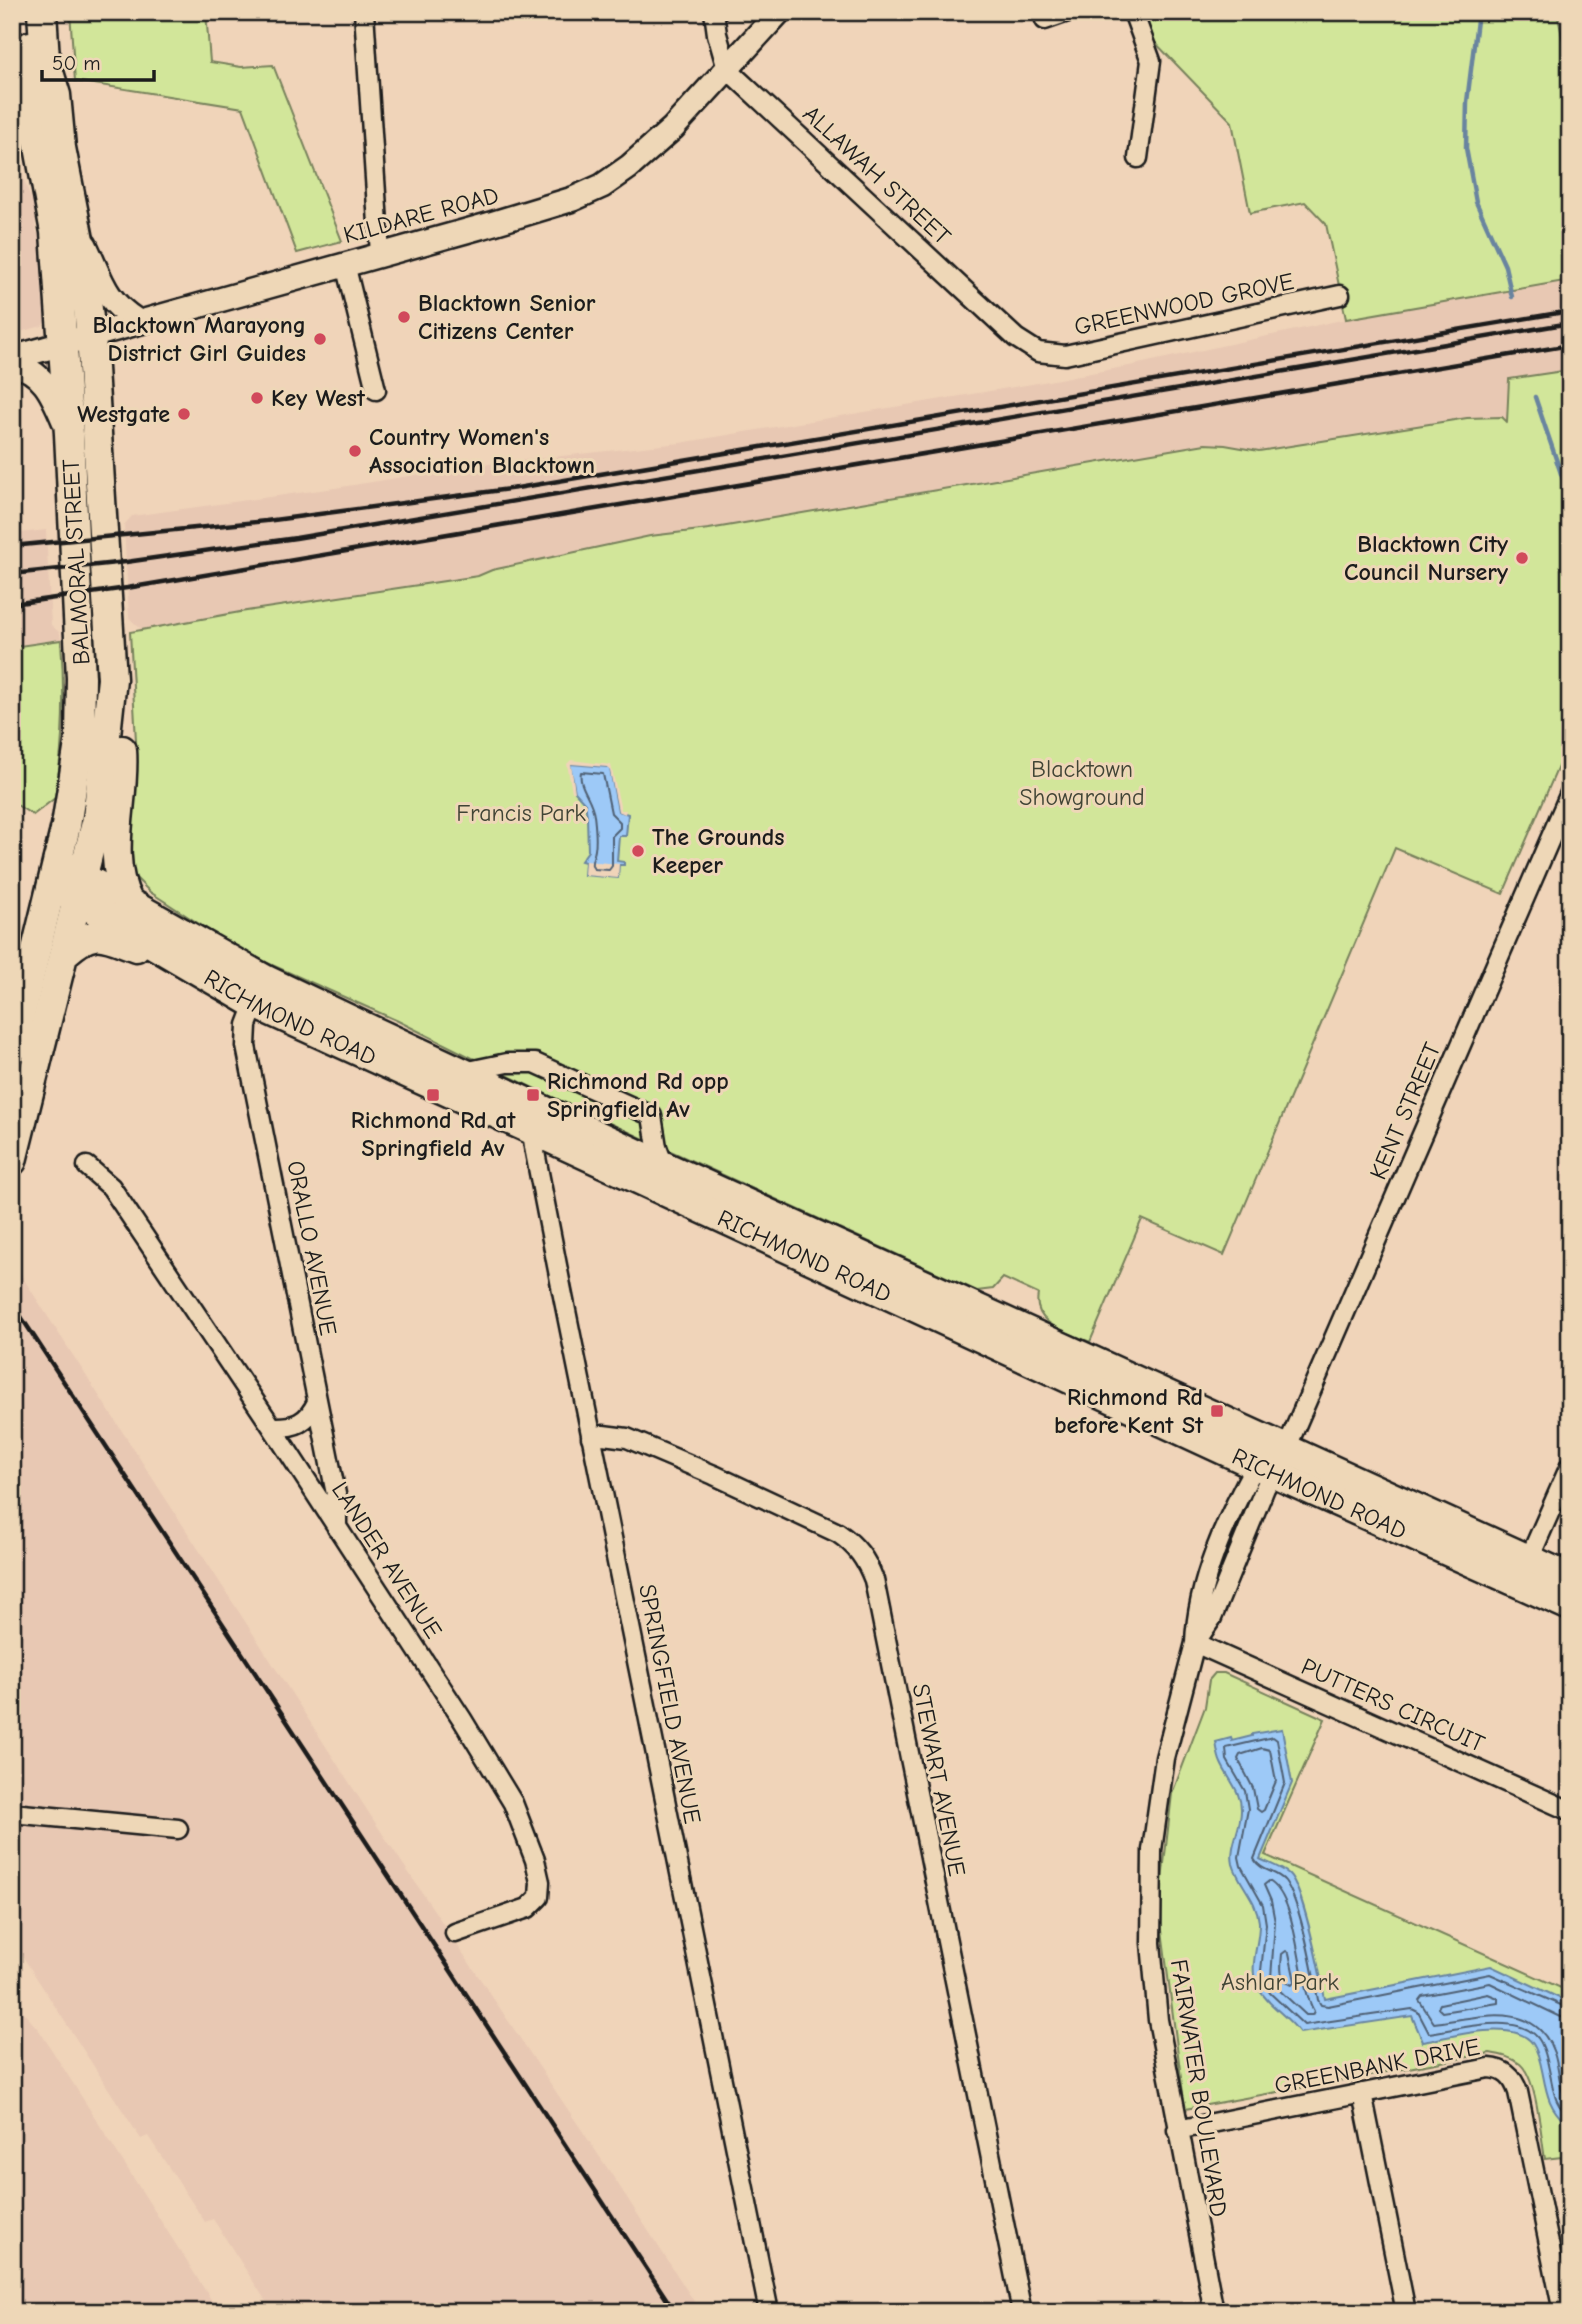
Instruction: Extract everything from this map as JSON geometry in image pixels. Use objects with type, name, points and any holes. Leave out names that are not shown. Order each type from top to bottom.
[{"type":"main road","name":"BALMORAL STREET","points":[[12,1049],[77,769],[81,678],[69,434],[55,232],[34,120],[28,12]]},
{"type":"main road","name":"BALMORAL STREET","points":[[12,1161],[97,819],[112,679],[91,335],[78,229],[61,148],[56,94],[45,59],[42,12]]},
{"type":"main road","name":"BALMORAL STREET","points":[[56,94],[61,57],[58,12]]},
{"type":"main road","points":[[112,679],[120,712],[122,756],[116,866],[120,885],[128,901]]},
{"type":"main road","name":"RICHMOND ROAD","points":[[55,873],[182,962],[464,1072],[537,1119],[664,1166],[1272,1462]]},
{"type":"main road","name":"RICHMOND ROAD","points":[[81,889],[128,901],[260,992],[1272,1462],[1524,1572],[1570,1606]]},
{"type":"main road","points":[[65,952],[89,935],[182,962]]},
{"type":"main road","name":"RICHMOND ROAD","points":[[1524,1572],[1570,1578]]},
{"type":"street","points":[[364,12],[380,254]]},
{"type":"street","points":[[714,12],[727,69]]},
{"type":"street","name":"KILDARE ROAD","points":[[12,358],[545,208],[602,186],[649,151],[779,12]]},
{"type":"street","points":[[1045,20],[1068,12]]},
{"type":"street","points":[[1133,12],[1151,61],[1138,158]]},
{"type":"street","name":"ALLAWAH STREET","points":[[727,69],[1016,338],[1038,352]]},
{"type":"street","points":[[78,229],[105,291],[114,304],[137,321]]},
{"type":"street","points":[[345,264],[376,390]]},
{"type":"street","name":"GREENWOOD GROVE","points":[[1038,352],[1065,355],[1340,295]]},
{"type":"street","points":[[12,364],[27,369],[47,385],[69,434]]},
{"type":"street","name":"KENT STREET","points":[[1272,1462],[1570,793]]},
{"type":"street","name":"ORALLO AVENUE","points":[[260,992],[247,1026],[246,1046],[337,1499],[337,1528]]},
{"type":"street","points":[[464,1072],[507,1063],[535,1063],[652,1116],[657,1147],[664,1166]]},
{"type":"street","name":"SPRINGFIELD AVENUE","points":[[537,1119],[591,1437],[769,2312]]},
{"type":"street","name":"LANDER AVENUE","points":[[87,1166],[111,1187],[272,1427],[463,1719],[519,1814],[539,1877],[540,1893],[537,1901],[528,1908],[455,1933]]},
{"type":"street","points":[[272,1427],[301,1424],[312,1415],[317,1402]]},
{"type":"street","name":"STEWART AVENUE","points":[[591,1437],[610,1435],[627,1438],[776,1504],[838,1533],[857,1548],[869,1566],[1022,2312]]},
{"type":"street","name":"FAIRWATER BOULEVARD","points":[[1213,2312],[1177,2130],[1155,1997],[1150,1886],[1155,1820],[1165,1758],[1195,1643],[1212,1618],[1265,1489],[1272,1462]]},
{"type":"street","points":[[1524,1572],[1570,1465]]},
{"type":"street","name":"PUTTERS CIRCUIT","points":[[1195,1643],[1570,1811]]},
{"type":"street","points":[[12,1813],[178,1829]]},
{"type":"street","name":"GREENBANK DRIVE","points":[[1177,2130],[1489,2068],[1509,2074],[1518,2092],[1563,2312]]},
{"type":"street","points":[[1362,2093],[1406,2312]]},
{"type":"shaded area","points":[[12,65],[23,178],[38,216],[35,223],[37,233],[40,233],[46,321],[42,326],[12,334]]},
{"type":"shaded area","points":[[1570,280],[1570,370],[1509,379],[1508,423],[1467,418],[1258,451],[1205,444],[709,529],[650,536],[492,570],[478,576],[240,612],[142,630],[129,618],[124,525],[132,516],[471,466],[680,443],[1032,384],[1346,319]]},
{"type":"shaded area","points":[[46,530],[51,625],[60,633],[61,640],[12,647],[12,534]]},
{"type":"shaded area","points":[[12,1261],[378,1827],[701,2312],[273,2312],[213,2219],[205,2222],[148,2136],[141,2139],[12,1940]]},
{"type":"shaded area","points":[[12,2000],[39,2030],[219,2312],[12,2312]]},
{"type":"green space","points":[[70,12],[206,12],[210,62],[241,67],[273,65],[342,241],[297,253],[243,108],[75,81]]},
{"type":"green space","points":[[1139,12],[1390,12],[1394,17],[1419,12],[1557,12],[1570,74],[1570,280],[1346,319],[1326,224],[1305,202],[1250,213],[1232,122],[1145,32]]},
{"type":"green space","name":"Blacktown Showground","points":[[1570,370],[1570,739],[1503,894],[1395,848],[1224,1255],[1142,1219],[1090,1342],[1062,1331],[1046,1320],[1040,1313],[1038,1294],[1003,1278],[993,1289],[977,1291],[537,1090],[398,1021],[241,951],[150,892],[131,873],[128,845],[136,741],[130,632],[240,612],[478,576],[492,570],[650,536],[709,529],[1205,444],[1259,451],[1467,418],[1502,417],[1507,422],[1509,379]]},
{"type":"green space","points":[[61,640],[63,719],[55,798],[33,815],[12,802],[12,647]]},
{"type":"green space","name":"Ashlar Park","points":[[1215,1673],[1224,1673],[1325,1719],[1265,1855],[1570,1992],[1570,2156],[1545,2159],[1534,2094],[1526,2071],[1513,2060],[1490,2053],[1185,2109],[1159,1907],[1172,1794],[1205,1707],[1209,1680]]},
{"type":"water","points":[[570,764],[610,769],[618,811],[628,814],[626,836],[619,836],[617,861],[624,862],[624,865],[619,865],[618,878],[584,875],[585,862],[581,861],[588,851],[587,816],[585,803],[575,792]]},
{"type":"water","points":[[1282,1729],[1292,1783],[1260,1859],[1289,1874],[1295,1883],[1311,1933],[1325,1999],[1491,1966],[1570,2003],[1570,2123],[1566,2123],[1553,2107],[1537,2051],[1524,2036],[1512,2032],[1481,2031],[1423,2042],[1412,2016],[1300,2033],[1261,1993],[1254,1971],[1259,1930],[1258,1914],[1236,1872],[1232,1857],[1241,1804],[1220,1761],[1216,1742],[1231,1738],[1232,1741],[1252,1734]]},
{"type":"pier","points":[[571,760],[611,765],[621,810],[626,810],[625,814],[618,811],[607,767],[571,764],[575,792],[572,792],[567,764]]},
{"type":"pier","points":[[585,861],[619,864],[618,878],[584,875]]},
{"type":"waterway","points":[[1478,12],[1467,102],[1466,148],[1476,202],[1505,266],[1512,297]]},
{"type":"waterway","points":[[1535,397],[1570,500]]},
{"type":"railway","points":[[12,546],[266,521],[517,488],[1570,311]]},
{"type":"railway","points":[[12,574],[126,562],[296,538],[1570,323]]},
{"type":"railway","points":[[12,604],[127,588],[1570,345]]},
{"type":"railway","points":[[12,1303],[675,2312]]},
{"type":"place","name":"Blacktown Senior Citizens Center","points":[[404,317]]},
{"type":"place","name":"Blacktown Marayong District Girl Guides","points":[[320,339]]},
{"type":"place","name":"Key West","points":[[257,398]]},
{"type":"place","name":"Westgate","points":[[184,414]]},
{"type":"place","name":"Country Women's Association Blacktown","points":[[355,451]]},
{"type":"place","name":"Blacktown City Council Nursery","points":[[1522,558]]},
{"type":"place","name":"The Grounds Keeper","points":[[638,851]]},
{"type":"place","name":"Richmond Rd at Springfield Av","points":[[433,1095]]},
{"type":"place","name":"Richmond Rd opp Springfield Av","points":[[533,1095]]},
{"type":"place","name":"Richmond Rd before Kent St","points":[[1217,1411]]},
{"type":"park label","name":"Francis Park","points":[[521,813]]}]
